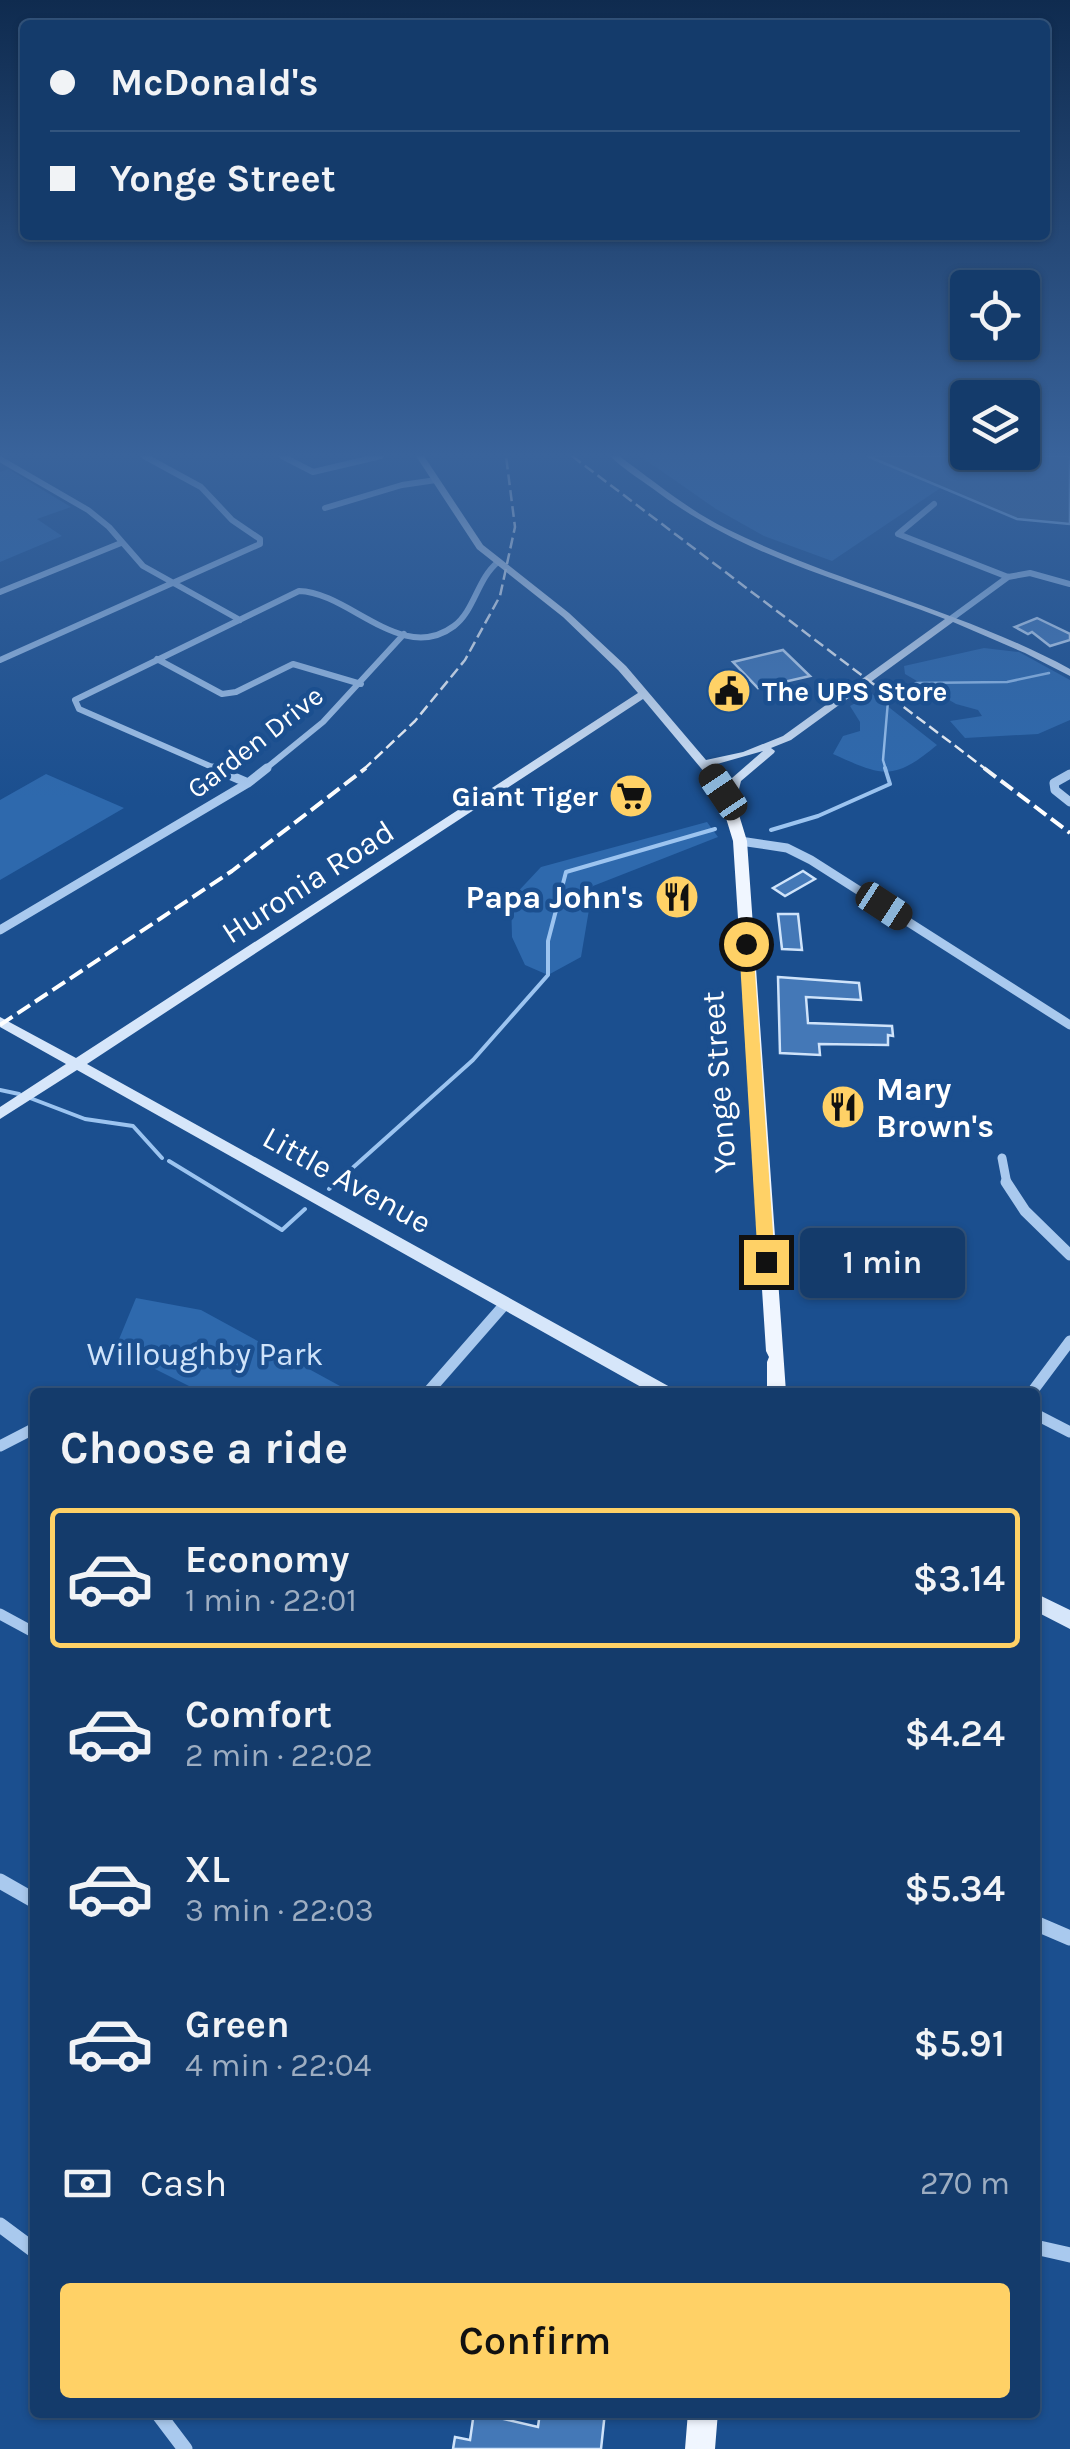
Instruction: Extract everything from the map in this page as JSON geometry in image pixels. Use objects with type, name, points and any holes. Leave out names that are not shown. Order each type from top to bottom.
[{"type":"main road","name":"Yonge Street","points":[[508,570],[587,633],[703,764],[729,805],[740,842],[777,1388]]},
{"type":"main road","points":[[822,570],[952,618]]},
{"type":"main road","points":[[835,570],[1034,652],[1070,673]]},
{"type":"main road","points":[[914,607],[931,616],[935,630]]},
{"type":"main road","points":[[703,764],[770,746],[803,727],[952,618]]},
{"type":"main road","name":"Huronia Road","points":[[0,1114],[644,694]]},
{"type":"main road","points":[[729,805],[736,780],[769,753],[770,746]]},
{"type":"main road","name":"Little Avenue","points":[[0,1020],[657,1388]]},
{"type":"main road","points":[[1040,1604],[1070,1620]]},
{"type":"main road","points":[[700,2449],[703,2418]]},
{"type":"street","points":[[0,592],[54,570]]},
{"type":"street","points":[[150,570],[240,620]]},
{"type":"street","points":[[0,660],[202,570]]},
{"type":"street","points":[[248,783],[76,707],[75,700],[295,593],[310,590],[380,627],[404,634],[436,634],[458,626],[485,570]]},
{"type":"street","points":[[991,570],[1008,577]]},
{"type":"street","points":[[952,618],[1008,577],[1030,573],[1070,584]]},
{"type":"street","name":"Garden Drive","points":[[0,930],[248,783],[313,731],[404,634]]},
{"type":"street","points":[[157,659],[222,694],[236,692],[292,664],[361,684]]},
{"type":"street","points":[[1070,774],[1054,783],[1055,790],[1070,802]]},
{"type":"street","points":[[740,842],[787,848],[811,860],[1070,1025]]},
{"type":"street","points":[[1002,1158],[1000,1166],[1020,1204],[1039,1229],[1070,1255]]},
{"type":"street","points":[[432,1388],[506,1303]]},
{"type":"street","points":[[1035,1388],[1070,1341]]},
{"type":"street","points":[[1040,1417],[1070,1432]]},
{"type":"street","points":[[0,1446],[30,1431]]},
{"type":"street","points":[[0,1614],[30,1630]]},
{"type":"street","points":[[0,1881],[30,1898]]},
{"type":"street","points":[[1040,1925],[1070,1938]]},
{"type":"street","points":[[0,2226],[30,2247]]},
{"type":"street","points":[[1040,2248],[1070,2254]]},
{"type":"street","points":[[161,2418],[184,2449]]},
{"type":"green space","points":[[984,648],[1019,652],[1070,680],[1070,720],[1038,734],[965,738],[950,721],[982,716],[978,710],[956,704],[905,674],[904,666]]},
{"type":"green space","points":[[872,694],[937,745],[909,765],[887,772],[833,754],[843,736],[860,731],[860,722],[850,706]]},
{"type":"green space","points":[[46,774],[124,808],[0,880],[0,800]]},
{"type":"green space","points":[[707,822],[718,837],[593,886],[581,957],[548,975],[525,965],[512,937],[511,899],[541,867]]},
{"type":"green space","name":"Willoughby Park","points":[[136,1298],[201,1310],[344,1388],[193,1388],[115,1349]]},
{"type":"building","points":[[1037,618],[1070,634],[1070,640],[1050,646],[1032,632],[1028,634],[1015,627]]},
{"type":"building","points":[[783,650],[810,676],[758,688],[733,662]]},
{"type":"building","points":[[803,871],[815,879],[785,896],[773,888]]},
{"type":"building","points":[[778,914],[798,914],[802,950],[782,949]]},
{"type":"building","points":[[778,977],[859,983],[861,1000],[806,997],[808,1023],[892,1026],[893,1036],[888,1035],[888,1045],[819,1044],[820,1055],[780,1053]]},
{"type":"building","name":"Mary Brown's","points":[[826,1099],[856,1100],[859,1116],[829,1115]]},
{"type":"building","points":[[473,2418],[500,2418],[538,2427],[539,2418],[604,2418],[601,2449],[453,2449],[455,2437],[470,2440]]},
{"type":"waterway","points":[[893,695],[916,683],[1007,682],[1049,673]]},
{"type":"waterway","points":[[886,770],[883,760],[888,701]]},
{"type":"waterway","points":[[771,830],[818,816],[890,784],[885,768]]},
{"type":"waterway","points":[[329,1189],[473,1060],[548,975],[548,941],[566,872],[715,829]]},
{"type":"waterway","points":[[0,1090],[19,1094]]},
{"type":"waterway","points":[[30,1098],[85,1119],[133,1126],[162,1158]]},
{"type":"waterway","points":[[169,1161],[282,1230],[305,1209]]},
{"type":"railway","points":[[363,770],[415,721],[465,660],[500,596],[506,570]]},
{"type":"railway","points":[[723,570],[987,770]]},
{"type":"railway","points":[[0,1025],[232,871],[366,768]]},
{"type":"railway","points":[[984,768],[1070,833]]},
{"type":"place","name":"The UPS Store","points":[[729,691]]},
{"type":"place","name":"Giant Tiger","points":[[631,796]]},
{"type":"place","name":"Papa John's","points":[[677,897]]},
{"type":"place","name":"Mary Brown's","points":[[843,1107]]},
{"type":"route","points":[[746,944],[766,1262]]}]
